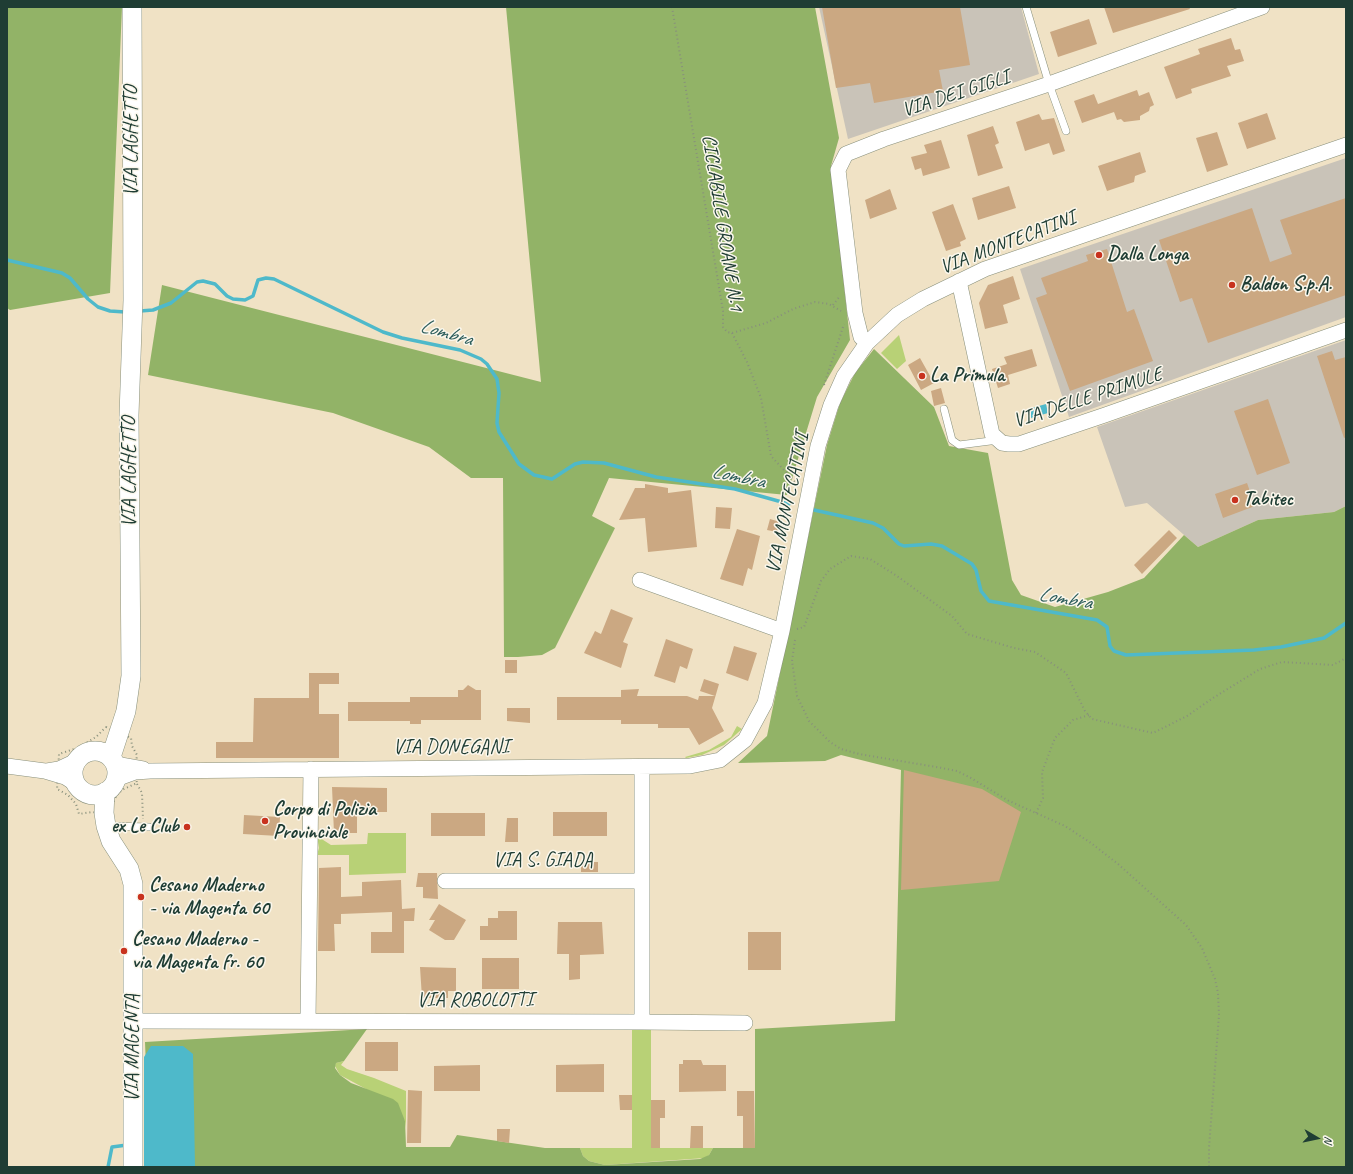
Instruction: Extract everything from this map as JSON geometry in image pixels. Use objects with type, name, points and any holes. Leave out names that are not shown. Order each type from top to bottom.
[{"type":"street","name":"VIA LAGHETTO","points":[[130,620],[130,415],[133,300],[132,7]]},
{"type":"street","name":"VIA DEI GIGLI","points":[[866,343],[861,337],[855,313],[838,170],[846,154],[884,139],[1049,84],[1262,7]]},
{"type":"street","name":"VIA MONTECATINI","points":[[745,740],[765,703],[782,630],[818,446],[831,405],[844,376],[866,343],[896,315],[923,299],[985,269],[1346,145]]},
{"type":"street","name":"VIA DELLE PRIMULE","points":[[959,281],[992,434],[1002,443],[1019,444],[1346,330]]},
{"type":"street","points":[[640,580],[782,630]]},
{"type":"street","name":"VIA MAGENTA","points":[[130,620],[131,676],[104,813],[106,826],[111,841],[129,869],[133,884],[133,1167]]},
{"type":"street","name":"VIA DONEGANI","points":[[113,764],[135,772],[690,766],[720,760],[745,740]]},
{"type":"street","points":[[7,766],[45,771],[65,777],[79,788],[92,795],[113,764],[82,754],[76,761],[59,769],[45,771]]},
{"type":"street","name":"VIA MAGENTA","points":[[76,761],[72,773],[92,812],[96,832],[102,843],[122,860]]},
{"type":"street","points":[[642,767],[642,1022]]},
{"type":"street","points":[[308,1021],[311,769]]},
{"type":"street","name":"VIA S. GIADA","points":[[445,881],[642,881]]},
{"type":"street","name":"VIA ROBOLOTTI","points":[[133,1021],[745,1023]]},
{"type":"lane","points":[[1026,7],[1049,84],[1066,130]]},
{"type":"lane","points":[[944,409],[952,440],[959,445],[998,440]]},
{"type":"lane","points":[[106,826],[146,827]]},
{"type":"path","name":"CICLABILE GROANE N.1","points":[[672,7],[723,311],[723,327],[727,332],[732,333],[766,323],[787,312],[816,302],[824,302],[833,305],[841,310],[844,316]]},
{"type":"path","points":[[822,392],[844,322]]},
{"type":"path","points":[[732,333],[747,362],[761,398],[771,456],[798,485],[799,480]]},
{"type":"path","points":[[797,629],[804,627],[820,581],[830,569],[851,556],[870,559],[898,576],[952,616],[967,634],[1014,648],[1035,652],[1066,673],[1092,719],[1153,733],[1187,716],[1260,668],[1282,662],[1333,666],[1346,658]]},
{"type":"path","points":[[785,613],[797,617],[797,629],[792,661],[797,696],[809,721],[818,732],[830,742],[841,749],[859,754],[957,771],[1007,800],[1065,826],[1091,843],[1118,864],[1186,925],[1202,948],[1215,979],[1218,993],[1218,1029],[1209,1148],[1209,1167]]},
{"type":"path","points":[[1036,813],[1043,798],[1042,772],[1055,738],[1073,720],[1089,716]]},
{"type":"path","points":[[137,783],[142,793],[146,827]]},
{"type":"shaded area","points":[[819,7],[1021,7],[1039,74],[848,139]]},
{"type":"shaded area","points":[[1346,158],[1346,317],[1069,417],[1020,269]]},
{"type":"shaded area","points":[[1346,340],[1346,506],[1334,512],[1258,520],[1198,547],[1147,503],[1125,507],[1097,427]]},
{"type":"green space","points":[[7,7],[122,7],[110,293],[10,310],[7,308]]},
{"type":"green space","points":[[506,7],[815,7],[839,138],[831,166],[850,340],[817,397],[787,495],[609,478],[592,516],[615,528],[555,648],[542,655],[518,657],[504,657],[503,478],[471,478],[429,447],[333,413],[148,375],[162,285],[541,382]]},
{"type":"green space","points":[[899,335],[906,361],[897,369],[881,353]]},
{"type":"green space","points":[[874,349],[934,407],[949,446],[988,453],[1012,580],[1021,595],[1055,607],[1108,592],[1144,578],[1184,535],[1198,547],[1258,520],[1334,512],[1346,506],[1346,1167],[150,1167],[145,1042],[367,1029],[344,1061],[336,1063],[335,1068],[340,1075],[351,1083],[393,1099],[398,1103],[405,1121],[406,1147],[450,1147],[457,1135],[545,1148],[580,1148],[583,1156],[589,1161],[605,1165],[700,1159],[709,1155],[713,1148],[755,1148],[755,1029],[895,1021],[901,770],[841,755],[825,761],[738,763],[767,736],[827,445],[840,403],[855,373]]},
{"type":"green space","points":[[737,726],[742,729],[724,745],[702,755],[685,757],[709,750],[731,737]]},
{"type":"green space","points":[[368,833],[406,833],[406,873],[349,875],[349,855],[317,855],[319,848],[317,836],[331,845],[367,844]]},
{"type":"green space","points":[[632,1029],[651,1029],[651,1148],[713,1148],[709,1155],[705,1158],[605,1165],[589,1161],[583,1156],[580,1148],[632,1148]]},
{"type":"green space","points":[[344,1061],[341,1065],[347,1069],[406,1091],[406,1128],[405,1121],[366,1089],[340,1075],[335,1066],[336,1063]]},
{"type":"water","points":[[1046,404],[1048,413],[1031,418],[1028,409]]},
{"type":"water","points":[[151,1046],[183,1046],[193,1054],[195,1167],[144,1167],[144,1057]]},
{"type":"building","points":[[822,7],[960,7],[970,65],[939,70],[943,91],[874,103],[870,83],[836,88]]},
{"type":"building","points":[[1104,7],[1189,7],[1190,9],[1113,33]]},
{"type":"building","points":[[1089,19],[1097,44],[1058,57],[1050,32]]},
{"type":"building","points":[[1231,38],[1235,50],[1240,49],[1244,61],[1227,66],[1231,76],[1191,89],[1192,93],[1176,99],[1164,67],[1200,54],[1198,49]]},
{"type":"building","points":[[1137,90],[1139,96],[1149,92],[1154,105],[1150,107],[1149,111],[1140,116],[1140,120],[1124,122],[1121,119],[1117,120],[1114,112],[1082,123],[1074,101],[1094,94],[1098,104]]},
{"type":"building","points":[[1267,113],[1276,139],[1247,149],[1238,123]]},
{"type":"building","points":[[1039,114],[1042,120],[1054,118],[1065,151],[1053,155],[1049,143],[1025,151],[1016,122]]},
{"type":"building","points":[[993,126],[999,143],[995,145],[1003,168],[978,176],[967,135]]},
{"type":"building","points":[[1217,132],[1228,165],[1207,172],[1196,138]]},
{"type":"building","points":[[941,140],[950,168],[923,176],[921,168],[915,170],[911,157],[927,153],[924,145]]},
{"type":"building","points":[[1140,152],[1146,172],[1135,176],[1134,182],[1107,191],[1098,166]]},
{"type":"building","points":[[1009,186],[1016,208],[978,220],[972,198]]},
{"type":"building","points":[[890,189],[897,209],[870,219],[865,200]]},
{"type":"building","name":"Baldon S.p.A.","points":[[1346,198],[1346,295],[1208,343],[1192,298],[1180,302],[1159,240],[1252,208],[1270,262],[1292,254],[1280,220]]},
{"type":"building","points":[[953,204],[966,239],[960,242],[961,246],[946,251],[932,212]]},
{"type":"building","points":[[1107,249],[1127,312],[1134,309],[1153,361],[1070,391],[1036,298],[1047,294],[1041,278],[1088,261],[1086,255]]},
{"type":"building","points":[[1013,276],[1020,299],[1003,305],[1008,323],[985,329],[979,303],[988,285]]},
{"type":"building","points":[[1032,349],[1037,366],[1008,375],[1010,384],[998,388],[992,369],[1007,364],[1004,357]]},
{"type":"building","points":[[1332,351],[1335,360],[1346,357],[1346,437],[1344,438],[1317,356]]},
{"type":"building","points":[[920,358],[934,383],[921,390],[908,365]]},
{"type":"building","points":[[941,388],[945,403],[934,406],[931,391]]},
{"type":"building","points":[[1268,399],[1290,463],[1257,475],[1234,411]]},
{"type":"building","name":"Tabitec","points":[[1247,483],[1255,506],[1223,518],[1215,494]]},
{"type":"building","points":[[645,484],[668,488],[668,493],[691,490],[697,547],[648,552],[645,518],[619,520],[635,488],[645,488]]},
{"type":"building","points":[[716,507],[732,508],[730,529],[715,528]]},
{"type":"building","points":[[770,519],[780,522],[777,532],[767,530]]},
{"type":"building","points":[[737,529],[760,536],[752,570],[748,568],[743,586],[720,579]]},
{"type":"building","points":[[1169,530],[1177,538],[1142,574],[1134,565]]},
{"type":"building","points":[[611,609],[633,618],[623,642],[628,644],[621,668],[584,653],[595,631],[601,634]]},
{"type":"building","points":[[666,639],[693,649],[687,669],[680,666],[675,683],[654,676]]},
{"type":"building","points":[[734,646],[757,653],[748,681],[726,673]]},
{"type":"building","points":[[505,660],[517,660],[517,673],[505,673]]},
{"type":"building","points":[[309,673],[339,673],[339,684],[319,684],[319,714],[339,714],[339,758],[216,758],[216,742],[253,742],[254,698],[309,698]]},
{"type":"building","points":[[704,679],[719,684],[712,708],[724,731],[699,745],[689,728],[658,728],[658,724],[621,724],[621,720],[557,720],[557,697],[621,697],[621,690],[639,689],[637,696],[687,696],[698,700],[699,696],[715,696],[700,691]]},
{"type":"building","points":[[468,685],[476,690],[481,690],[481,720],[421,720],[421,724],[410,724],[410,721],[348,721],[348,702],[410,702],[410,697],[458,697],[458,690],[463,690]]},
{"type":"building","points":[[507,708],[530,708],[530,723],[507,721]]},
{"type":"building","points":[[904,770],[982,789],[1021,812],[999,881],[901,890]]},
{"type":"building","points":[[332,787],[387,788],[387,812],[357,812],[357,833],[334,833]]},
{"type":"building","points":[[553,812],[607,812],[607,836],[553,836]]},
{"type":"building","points":[[431,813],[485,813],[485,836],[431,836]]},
{"type":"building","points":[[244,815],[280,817],[279,836],[243,834]]},
{"type":"building","points":[[507,818],[518,818],[518,842],[505,842]]},
{"type":"building","points":[[581,862],[598,862],[598,872],[581,872]]},
{"type":"building","points":[[341,867],[341,897],[362,896],[362,882],[401,880],[402,909],[415,908],[414,921],[404,921],[404,953],[371,953],[371,932],[392,932],[392,912],[341,914],[341,924],[334,924],[335,951],[318,951],[319,868]]},
{"type":"building","points":[[418,873],[437,873],[438,899],[423,898],[423,887],[416,887]]},
{"type":"building","points":[[439,904],[466,920],[454,940],[445,940],[429,930],[435,920],[429,920]]},
{"type":"building","points":[[498,911],[517,911],[517,940],[480,940],[480,926],[488,926],[488,918],[498,918]]},
{"type":"building","points":[[558,922],[602,922],[604,954],[580,955],[580,979],[569,980],[569,954],[557,954]]},
{"type":"building","points":[[748,932],[781,932],[781,970],[748,970]]},
{"type":"building","points":[[482,958],[519,958],[519,989],[482,989]]},
{"type":"building","points":[[420,967],[456,968],[456,991],[448,991],[448,998],[422,998]]},
{"type":"building","points":[[365,1042],[398,1042],[398,1071],[365,1071]]},
{"type":"building","points":[[683,1060],[701,1060],[703,1065],[726,1065],[726,1091],[679,1092],[679,1064],[683,1064]]},
{"type":"building","points":[[604,1064],[604,1092],[556,1092],[556,1065]]},
{"type":"building","points":[[480,1065],[480,1091],[434,1091],[434,1066]]},
{"type":"building","points":[[408,1090],[422,1091],[421,1143],[407,1143]]},
{"type":"building","points":[[737,1091],[754,1091],[755,1148],[743,1148],[743,1116],[737,1116]]},
{"type":"building","points":[[619,1095],[632,1095],[632,1110],[620,1110]]},
{"type":"building","points":[[651,1100],[665,1100],[665,1118],[660,1118],[660,1148],[651,1148]]},
{"type":"building","points":[[691,1126],[703,1126],[703,1148],[690,1148]]},
{"type":"building","points":[[497,1129],[510,1129],[509,1143],[497,1141]]},
{"type":"waterway","name":"Lombra","points":[[7,260],[62,273],[70,278],[88,299],[98,307],[110,311],[125,312]]},
{"type":"waterway","name":"Lombra","points":[[140,311],[153,310],[171,303],[197,282],[203,281],[215,284],[227,296],[233,299],[245,300],[253,296],[258,280],[266,278],[274,279],[383,332],[402,338],[460,350],[481,359],[487,364],[497,379],[499,393],[497,423],[499,432],[519,464],[534,475],[552,479],[575,464],[583,462],[604,463],[656,477],[735,489],[789,504]]},
{"type":"waterway","name":"Lombra","points":[[814,510],[873,523],[883,528],[899,544],[904,546],[931,544],[942,546],[972,564],[976,570],[981,591],[989,601],[1097,620],[1107,627],[1110,646],[1114,651],[1126,655],[1254,650],[1281,647],[1324,638],[1346,623]]},
{"type":"waterway","points":[[108,1167],[112,1147],[127,1145]]},
{"type":"place","name":"Dalla Longa","points":[[1099,255]]},
{"type":"place","name":"Baldon S.p.A.","points":[[1232,285]]},
{"type":"place","name":"La Primula","points":[[922,376]]},
{"type":"place","name":"Tabitec","points":[[1235,500]]},
{"type":"place","name":"Corpo di Polizia Provinciale","points":[[265,821]]},
{"type":"place","name":"ex Le Club","points":[[187,827]]},
{"type":"place","name":"Cesano Maderno - via Magenta 60","points":[[141,897]]},
{"type":"place","name":"Cesano Maderno - via Magenta fr. 60","points":[[124,951]]}]
